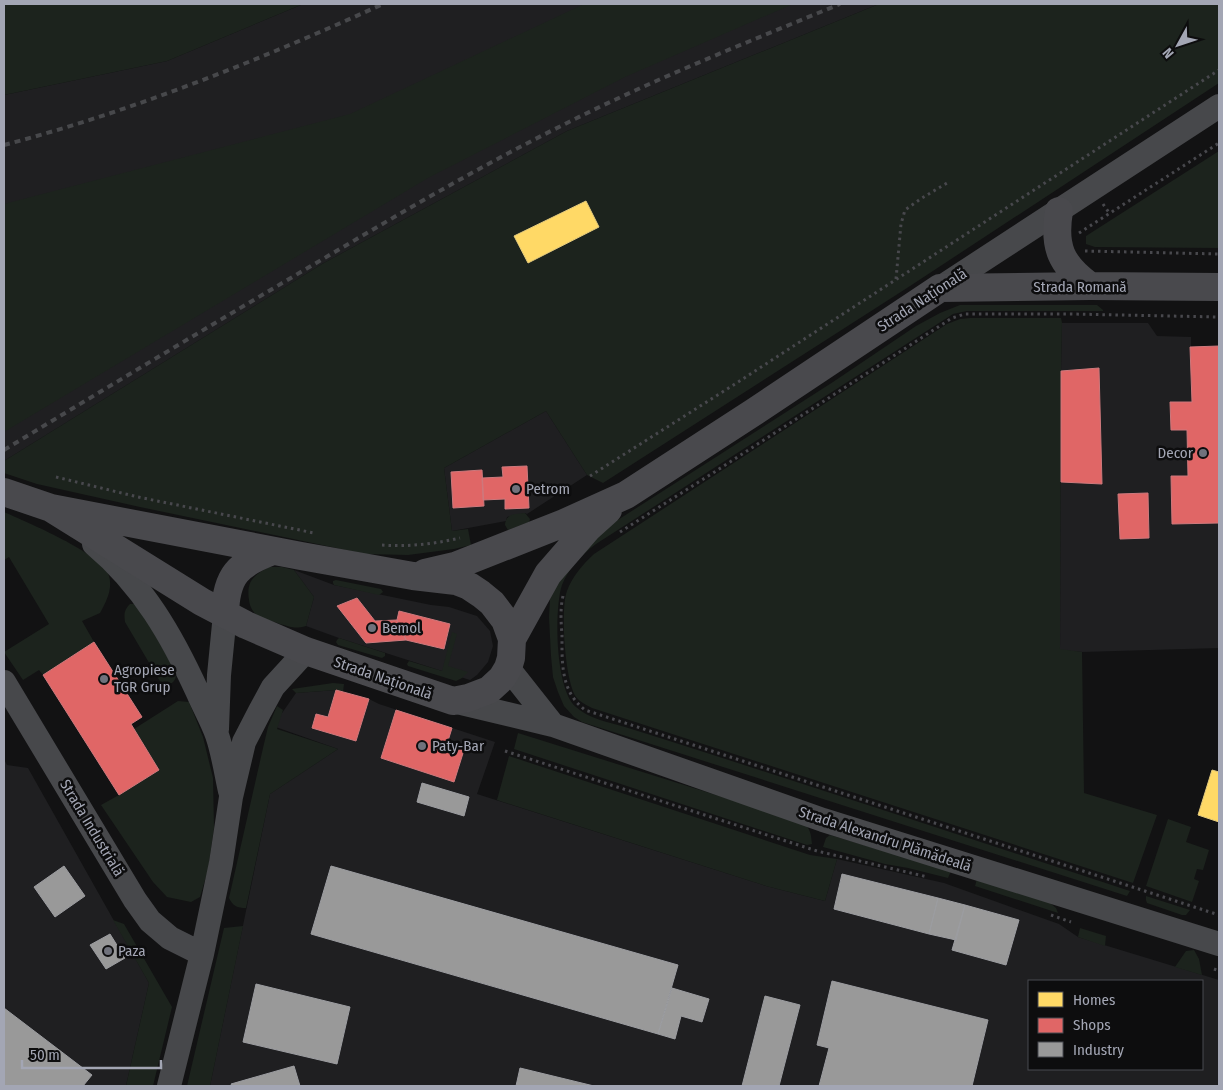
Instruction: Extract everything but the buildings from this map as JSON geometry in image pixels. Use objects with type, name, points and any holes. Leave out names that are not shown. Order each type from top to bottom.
[{"type":"main road","points":[[1058,212],[1056,229],[1058,246],[1065,262],[1076,276],[1090,286]]},
{"type":"main road","name":"Strada Romană","points":[[940,288],[1219,287]]},
{"type":"main road","name":"Strada Națională","points":[[413,576],[455,566],[564,523],[626,494],[754,412],[940,288]]},
{"type":"main road","name":"Strada Națională","points":[[4,492],[51,508],[273,551],[456,582],[469,586],[492,603],[505,620],[512,639],[511,658],[508,668],[502,678],[489,690],[468,698],[453,701],[306,651],[246,625],[226,614],[51,508]]},
{"type":"main road","name":"Strada Națională","points":[[512,639],[548,574],[588,528],[626,494]]},
{"type":"main road","points":[[226,614],[227,592],[237,571],[255,558],[273,551]]},
{"type":"street","name":"Strada Națională","points":[[940,288],[1219,106]]},
{"type":"street","points":[[51,508],[109,557],[131,581],[171,637],[217,736],[231,797]]},
{"type":"street","points":[[217,736],[219,675],[226,614]]},
{"type":"street","points":[[169,1086],[202,954],[221,863],[231,797],[244,742],[273,687],[306,651]]},
{"type":"street","points":[[508,668],[553,726]]},
{"type":"street","name":"Strada Industrială","points":[[4,682],[135,900],[150,921],[170,938],[202,954]]},
{"type":"street","name":"Strada Alexandru Plămădeală","points":[[453,701],[553,726],[819,819],[1219,944]]},
{"type":"path","points":[[590,476],[744,379],[1219,70]]},
{"type":"path","points":[[1078,234],[1219,143]]},
{"type":"path","points":[[896,280],[900,224],[905,210],[947,183]]},
{"type":"path","points":[[1081,247],[1084,252],[1219,254]]},
{"type":"path","points":[[620,532],[952,318],[965,314],[1219,317]]},
{"type":"path","points":[[56,477],[138,497],[321,534]]},
{"type":"path","points":[[376,545],[435,544],[462,537]]},
{"type":"path","points":[[564,591],[561,606],[563,665],[567,686],[572,696],[586,710],[1219,915]]},
{"type":"path","points":[[505,751],[817,851],[931,877]]},
{"type":"path","points":[[1043,913],[1071,922]]},
{"type":"path","points":[[1214,969],[1219,971]]},
{"type":"shaded area","points":[[4,4],[303,4],[167,61],[4,95]]},
{"type":"shaded area","points":[[303,4],[879,4],[567,131],[322,264],[4,461],[4,95],[167,61]]},
{"type":"shaded area","points":[[584,4],[793,4],[625,77],[428,178],[4,432],[4,204],[350,114]]},
{"type":"shaded area","points":[[879,4],[1219,4],[1219,83],[907,288],[603,483],[587,475],[546,411],[444,468],[452,531],[468,529],[471,545],[408,555],[365,554],[37,484],[4,473],[4,461],[322,264],[567,131]]},
{"type":"shaded area","points":[[1219,151],[1219,248],[1095,247],[1086,244],[1086,236]]},
{"type":"shaded area","points":[[960,305],[1097,305],[1103,311],[967,311],[953,314],[596,544],[576,562],[568,573],[559,596],[558,649],[564,684],[569,698],[576,707],[593,717],[1130,891],[1127,896],[582,722],[574,717],[564,706],[553,677],[549,617],[550,599],[554,584],[599,532],[833,382],[916,326]]},
{"type":"shaded area","points":[[1061,318],[1060,649],[1082,652],[1084,793],[1157,815],[1133,883],[592,708],[578,699],[572,689],[566,662],[565,600],[569,586],[575,576],[594,554],[947,324],[960,319]]},
{"type":"shaded area","points":[[1062,323],[1148,323],[1157,336],[1191,337],[1191,347],[1219,346],[1219,648],[1082,652],[1060,650]]},
{"type":"shaded area","points":[[546,411],[587,475],[527,514],[507,517],[506,521],[452,531],[444,468]]},
{"type":"shaded area","points":[[4,512],[79,548],[103,567],[110,581],[108,595],[100,613],[82,621],[94,642],[43,675],[39,670],[23,680],[4,652],[49,624],[9,557],[4,560]]},
{"type":"shaded area","points":[[525,513],[530,519],[529,522],[508,530],[505,525],[509,516]]},
{"type":"shaded area","points":[[269,567],[282,567],[294,570],[314,597],[306,626],[290,627],[263,619],[252,609],[248,593],[250,583],[255,576]]},
{"type":"shaded area","points":[[294,570],[334,585],[449,607],[477,616],[490,631],[493,646],[488,662],[470,680],[306,626],[314,597]]},
{"type":"shaded area","points":[[333,581],[381,589],[383,592],[379,595],[334,585]]},
{"type":"shaded area","points":[[130,604],[138,605],[176,672],[172,683],[161,683],[125,622],[125,612]]},
{"type":"shaded area","points":[[452,632],[457,634],[448,666],[468,672],[462,678],[456,681],[408,666],[409,661],[442,671]]},
{"type":"shaded area","points":[[339,638],[385,653],[385,656],[382,658],[338,645],[336,642]]},
{"type":"shaded area","points":[[333,683],[344,684],[343,692],[336,690],[296,693],[292,689]]},
{"type":"shaded area","points":[[336,690],[369,699],[379,704],[495,742],[477,794],[766,886],[825,901],[837,859],[944,883],[1059,924],[1078,937],[1219,980],[1219,1086],[210,1086],[270,794],[338,749],[273,726],[296,693]]},
{"type":"shaded area","points":[[178,701],[189,702],[203,737],[213,778],[214,828],[208,870],[200,897],[191,902],[167,897],[153,882],[101,805],[159,770],[134,729]]},
{"type":"shaded area","points":[[277,706],[283,710],[277,729],[338,749],[270,794],[246,908],[240,908],[234,905],[229,898],[268,727]]},
{"type":"shaded area","points":[[518,733],[802,822],[809,829],[812,844],[807,845],[514,749]]},
{"type":"shaded area","points":[[509,756],[810,855],[837,859],[825,901],[766,886],[497,800]]},
{"type":"shaded area","points":[[4,759],[7,765],[28,768],[149,983],[126,1086],[4,1086]]},
{"type":"shaded area","points":[[1168,819],[1191,827],[1186,842],[1209,850],[1203,870],[1197,869],[1194,879],[1199,881],[1192,902],[1146,886]]},
{"type":"shaded area","points":[[830,835],[951,871],[948,878],[885,864],[823,847],[826,838]]},
{"type":"shaded area","points":[[977,879],[1050,903],[1056,908],[1058,913],[975,886]]},
{"type":"shaded area","points":[[1146,896],[1190,910],[1186,915],[1182,915],[1147,903]]},
{"type":"shaded area","points":[[113,920],[124,924],[172,1007],[153,1086],[126,1086],[149,983]]},
{"type":"shaded area","points":[[243,926],[210,1086],[187,1086],[224,928]]},
{"type":"shaded area","points":[[1080,928],[1106,936],[1105,946],[1078,937]]},
{"type":"shaded area","points":[[1194,950],[1199,959],[1202,975],[1175,967],[1186,951]]},
{"type":"railway","points":[[4,145],[149,100],[244,64],[383,4]]},
{"type":"railway","points":[[4,450],[342,248],[500,157],[565,124],[701,61],[840,4]]},
{"type":"place","name":"Decor","points":[[1203,453]]},
{"type":"place","name":"Petrom","points":[[516,489]]},
{"type":"place","name":"Bemol","points":[[372,628]]},
{"type":"place","name":"Agropiese TGR Grup","points":[[104,679]]},
{"type":"place","name":"Paty-Bar","points":[[422,746]]},
{"type":"place","name":"Paza","points":[[108,951]]}]
